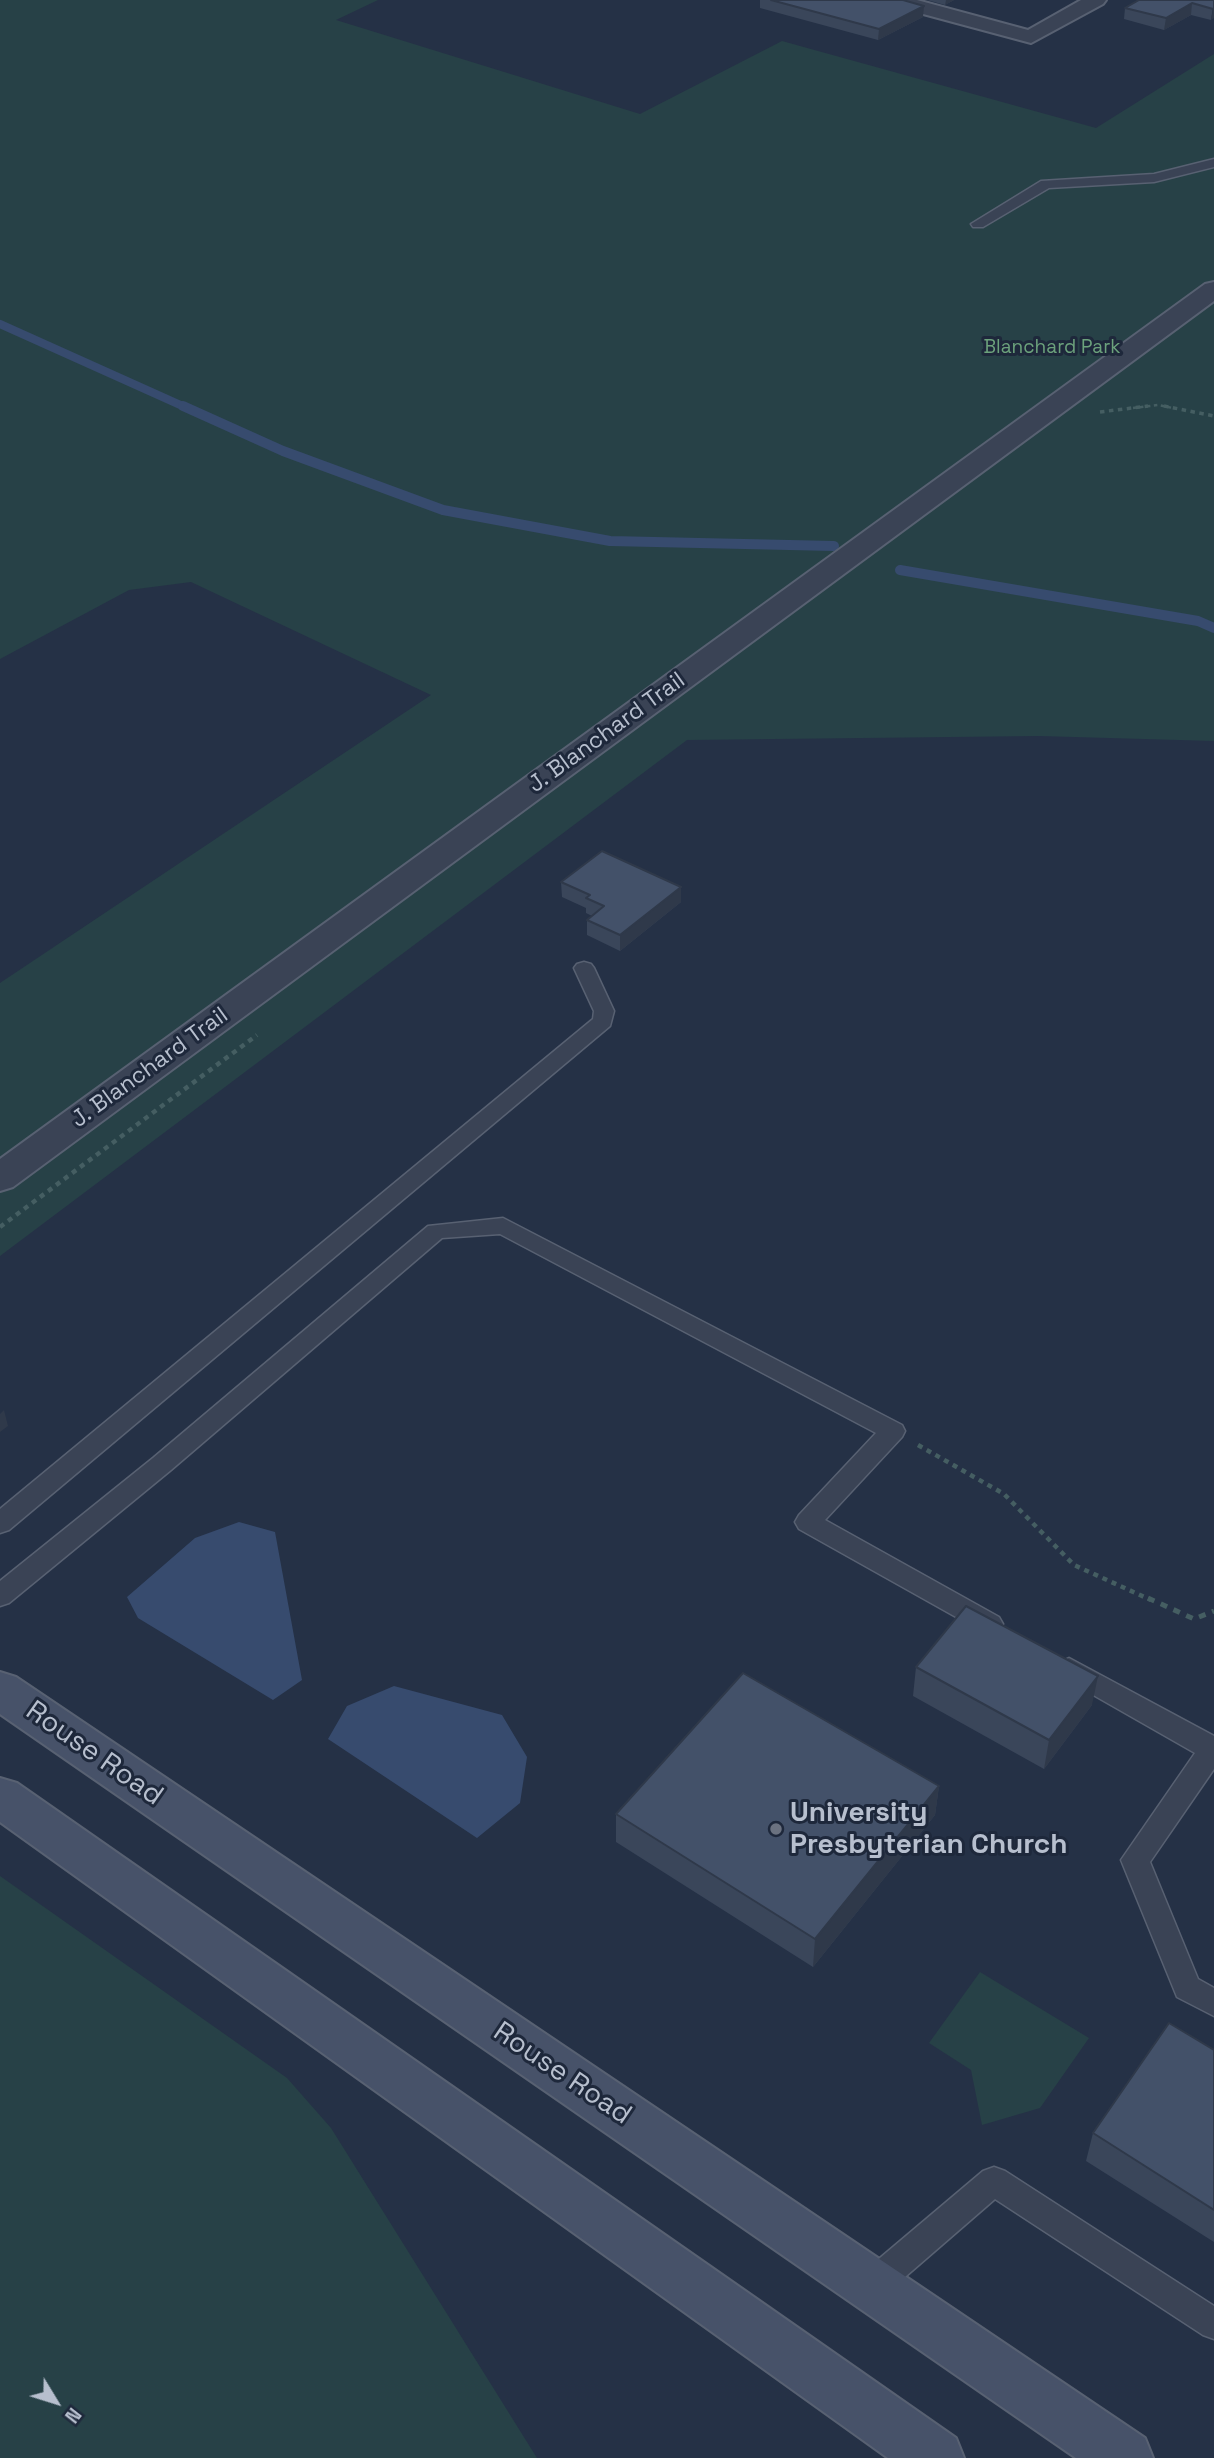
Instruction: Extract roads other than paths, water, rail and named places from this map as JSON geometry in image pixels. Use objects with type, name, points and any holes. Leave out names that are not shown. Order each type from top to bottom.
[{"type":"street","points":[[893,0],[1031,37],[1096,0]]},
{"type":"street","name":"J. Blanchard Trail","points":[[0,1178],[1214,289]]},
{"type":"street","name":"Rouse Road","points":[[0,1690],[1125,2458]]},
{"type":"street","points":[[0,1797],[936,2458]]},
{"type":"lane","points":[[978,225],[1046,184],[1154,178],[1214,163]]},
{"type":"lane","points":[[0,1523],[603,1021],[604,1011],[584,968]]},
{"type":"lane","points":[[0,1596],[162,1464],[436,1231],[503,1226],[893,1431],[808,1522],[1010,1636]]},
{"type":"lane","points":[[1046,1656],[1213,1748],[1135,1860],[1187,1988],[1214,2003]]},
{"type":"lane","points":[[872,2285],[993,2181],[1214,2324]]},
{"type":"water","points":[[239,1522],[275,1532],[302,1680],[273,1700],[138,1618],[127,1597],[195,1538]]},
{"type":"water","points":[[394,1686],[502,1715],[527,1757],[520,1803],[477,1838],[328,1739],[347,1706]]},
{"type":"waterway","points":[[0,324],[187,408]]},
{"type":"waterway","points":[[183,406],[283,451],[443,510],[610,541],[834,546]]},
{"type":"waterway","points":[[900,570],[1198,621],[1214,628]]},
{"type":"place","name":"University Presbyterian Church","points":[[776,1829]]},
{"type":"park label","name":"Blanchard Park","points":[[1052,348]]}]
